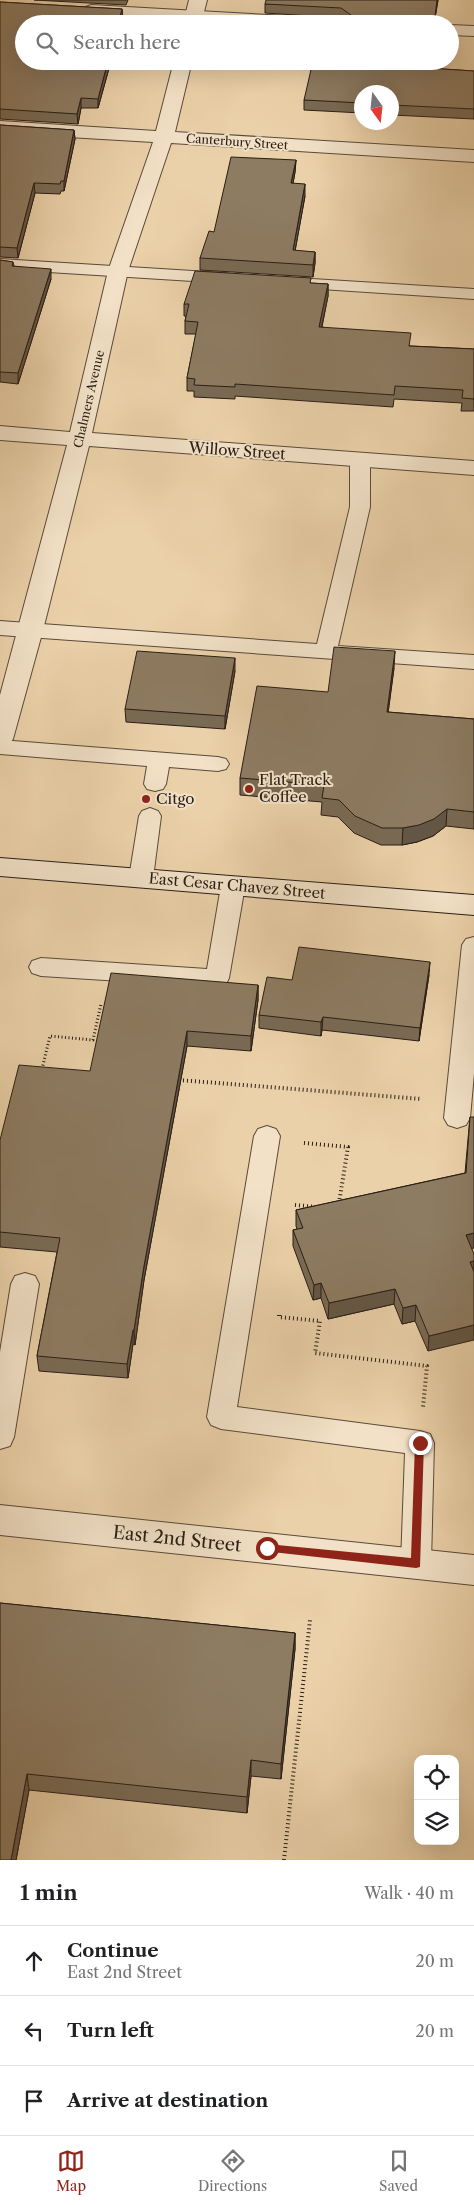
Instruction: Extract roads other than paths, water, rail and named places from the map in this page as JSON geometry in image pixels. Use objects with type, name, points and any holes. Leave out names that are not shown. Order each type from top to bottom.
[{"type":"street","name":"Chalmers Avenue","points":[[0,739],[8,683],[31,630],[80,438],[118,272],[164,137],[181,70]]},
{"type":"street","name":"Canterbury Street","points":[[0,127],[474,156]]},
{"type":"street","name":"Willow Street","points":[[0,433],[474,468]]},
{"type":"street","name":"East Cesar Chavez Street","points":[[0,867],[474,905]]},
{"type":"street","name":"East 2nd Street","points":[[0,1520],[474,1570]]},
{"type":"lane","points":[[78,9],[222,15]]},
{"type":"lane","points":[[459,30],[474,31]]},
{"type":"lane","points":[[0,264],[242,279]]},
{"type":"lane","points":[[280,282],[474,294]]},
{"type":"lane","points":[[326,651],[360,507],[360,460]]},
{"type":"lane","points":[[0,628],[474,662]]},
{"type":"lane","points":[[0,747],[218,764]]},
{"type":"lane","points":[[155,784],[159,759]]},
{"type":"lane","points":[[140,878],[150,816]]},
{"type":"lane","points":[[41,967],[217,978],[233,886]]},
{"type":"lane","points":[[458,1110],[474,945]]},
{"type":"lane","points":[[266,1138],[221,1417],[420,1443],[416,1563]]},
{"type":"lane","points":[[0,1437],[25,1284]]},
{"type":"place","name":"Flat Track Coffee","points":[[249,789]]},
{"type":"place","name":"Citgo","points":[[146,799]]}]
